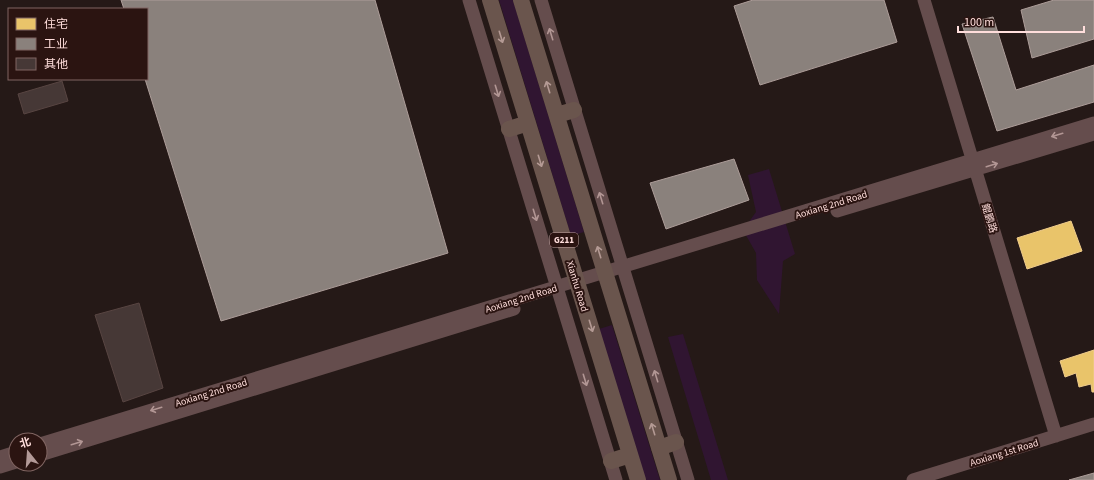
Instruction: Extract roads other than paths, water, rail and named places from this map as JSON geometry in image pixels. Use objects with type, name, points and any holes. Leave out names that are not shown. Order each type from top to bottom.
[{"type":"main road","name":"Xianhu Road","points":[[490,0],[638,480]]},
{"type":"main road","name":"G211","points":[[521,0],[669,480]]},
{"type":"main road","points":[[557,115],[574,110]]},
{"type":"main road","points":[[509,129],[528,123]]},
{"type":"main road","points":[[659,448],[676,442]]},
{"type":"main road","points":[[611,461],[630,455]]},
{"type":"street","name":"Xianhu Road","points":[[469,0],[616,480]]},
{"type":"street","points":[[541,0],[688,480]]},
{"type":"street","name":"鲲鹏路","points":[[924,0],[1056,436]]},
{"type":"street","name":"Aoxiang 2nd Road","points":[[974,165],[1094,123]]},
{"type":"street","name":"Aoxiang 2nd Road","points":[[48,442],[558,291],[974,165],[1094,134]]},
{"type":"street","name":"Aoxiang 2nd Road","points":[[48,451],[558,291]]},
{"type":"street","name":"Aoxiang 1st Road","points":[[914,480],[1094,424]]}]
